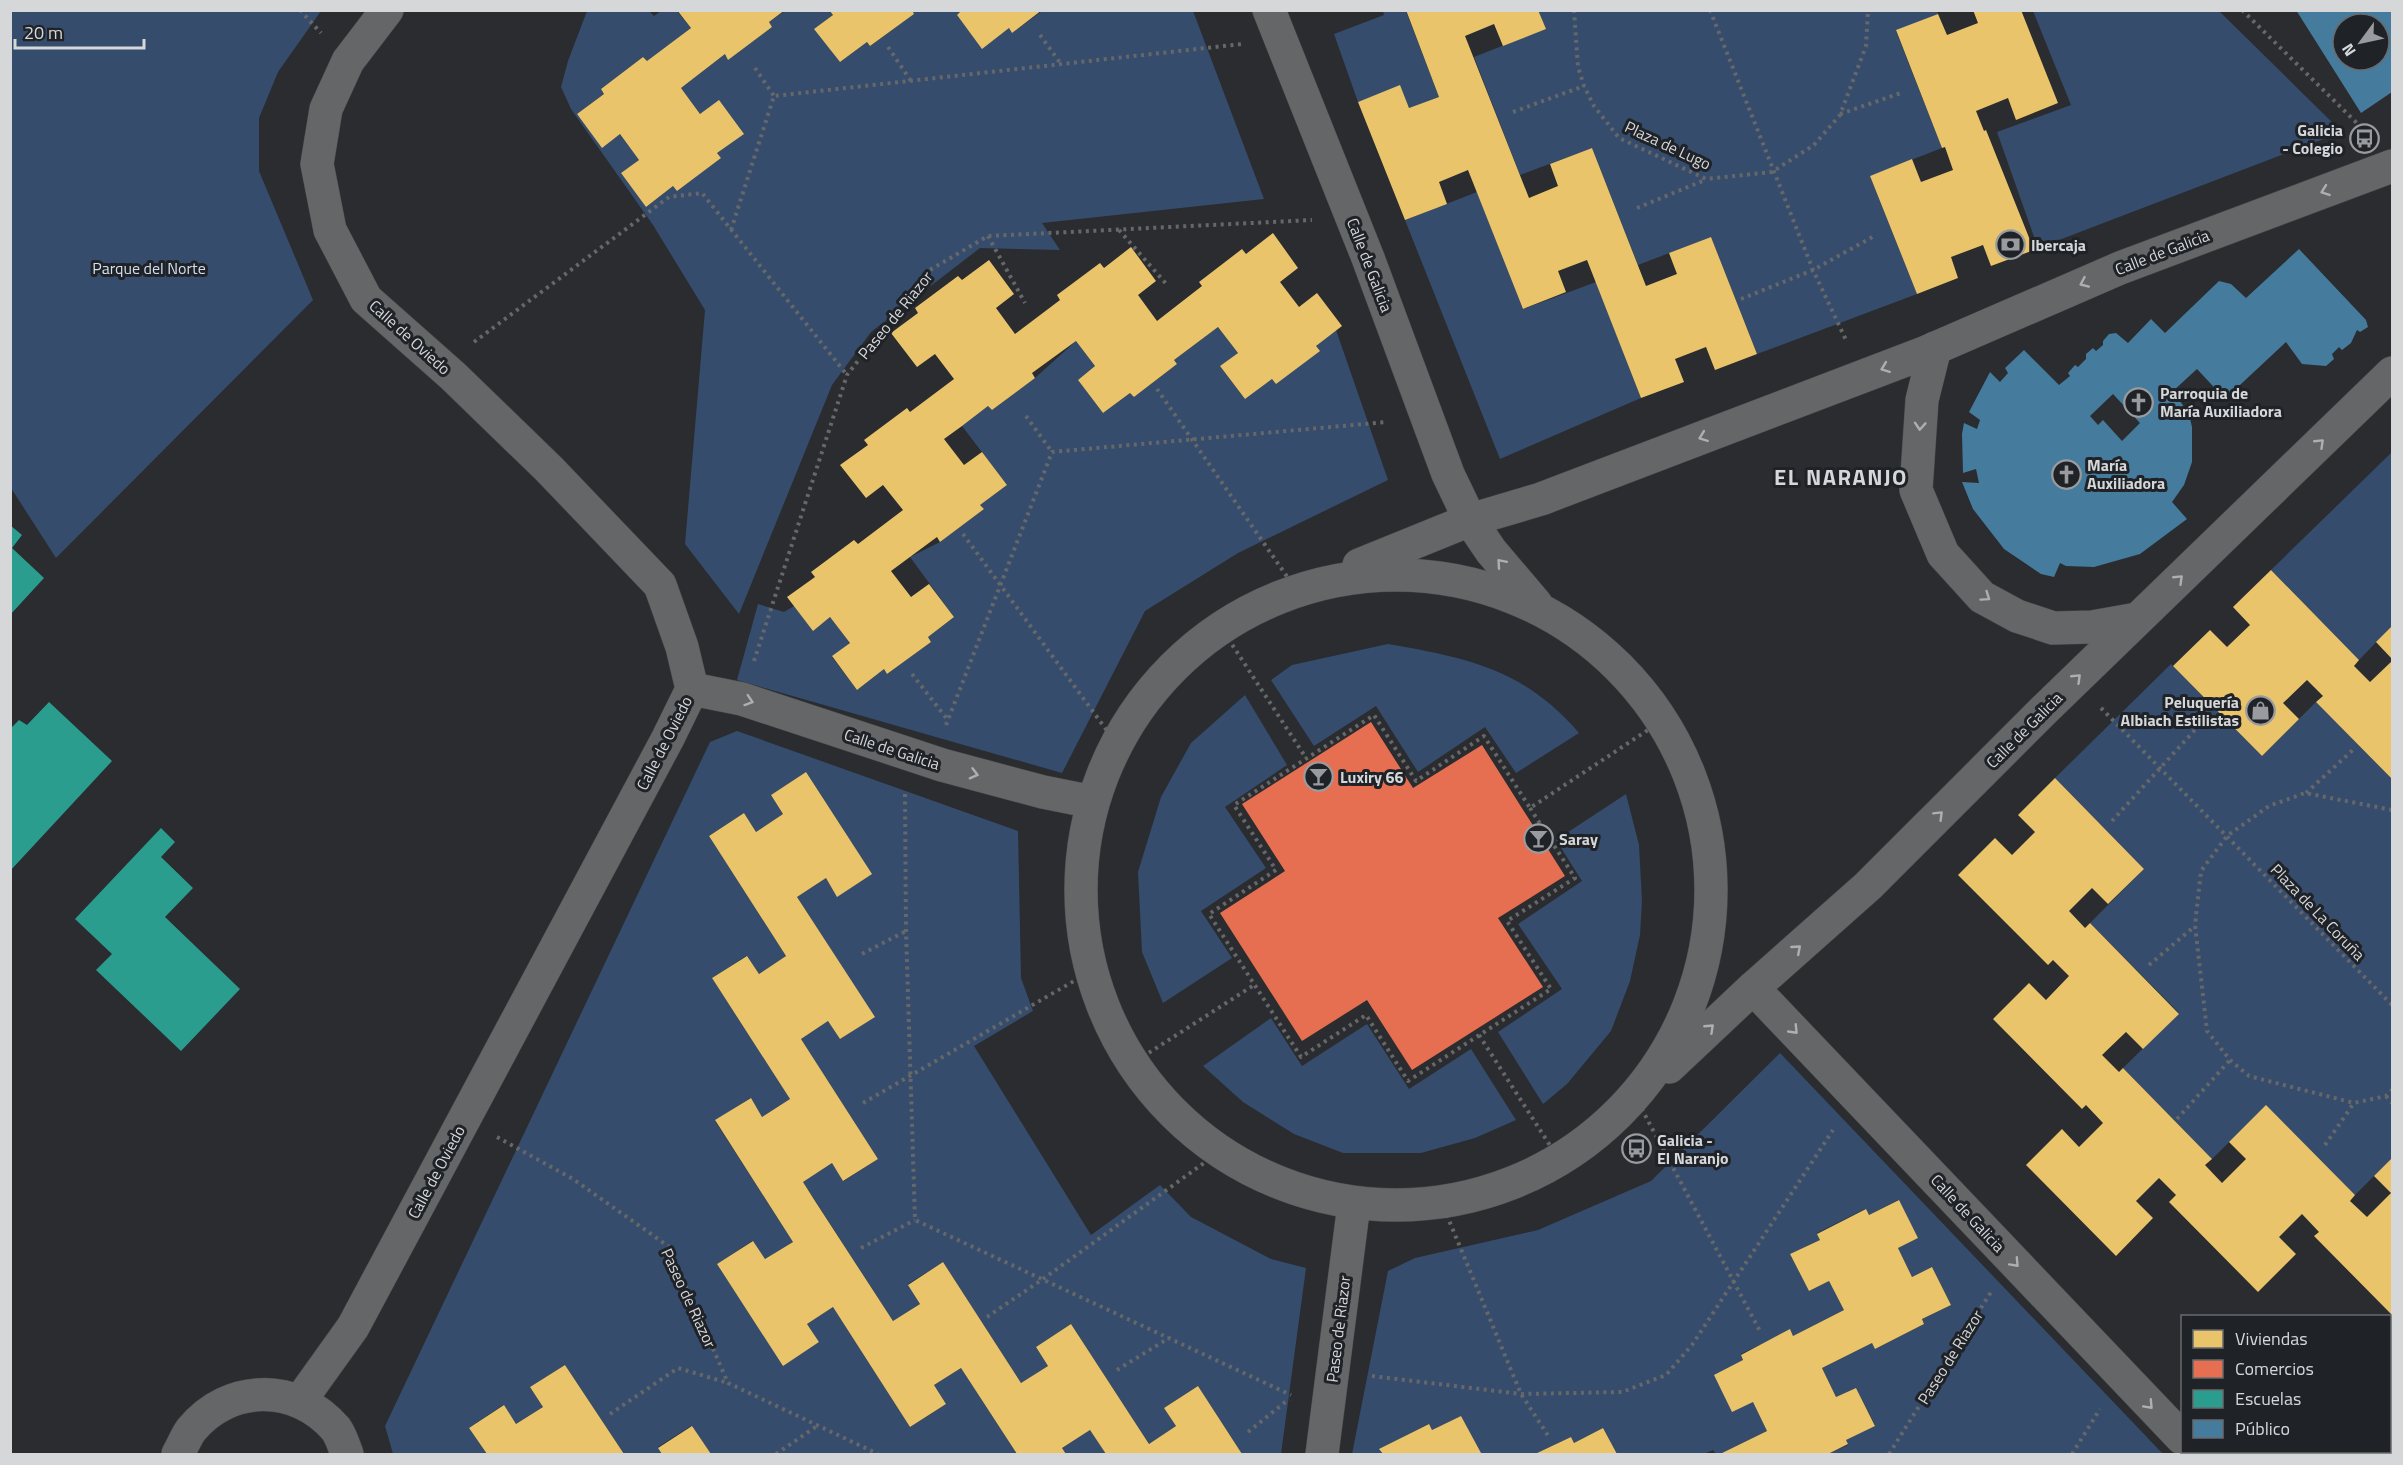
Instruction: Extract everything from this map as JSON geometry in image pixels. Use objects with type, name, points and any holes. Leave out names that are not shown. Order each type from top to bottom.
[{"type":"street","name":"Calle de Oviedo","points":[[300,1401],[353,1327],[692,689],[681,647],[660,585],[549,469],[442,366],[366,299],[330,230],[317,164],[326,110],[348,61],[387,10]]},
{"type":"street","name":"Calle de Galicia","points":[[1275,25],[1352,218],[1448,474],[1470,520],[1491,551],[1536,604]]},
{"type":"street","name":"Calle de Galicia","points":[[2384,153],[1935,348],[1541,499],[1470,520],[1220,626],[1166,668],[1107,757],[1082,842],[1083,939],[1114,1033],[1130,1065],[1160,1100],[1237,1162],[1317,1195],[1354,1204],[1442,1202],[1507,1185],[1560,1161],[1617,1122],[1667,1069],[1753,988],[1868,886],[2074,681],[2392,373]]},
{"type":"street","points":[[1935,348],[1922,400],[1916,490],[1943,554],[1982,597],[2017,616],[2053,628],[2092,627],[2137,620]]},
{"type":"street","points":[[1310,586],[1398,571],[1445,576],[1536,604],[1641,689],[1687,769],[1709,850],[1705,951],[1667,1069]]},
{"type":"street","name":"Calle de Galicia","points":[[692,689],[742,699],[918,758],[1043,792],[1093,802]]},
{"type":"street","name":"Calle de Galicia","points":[[1753,988],[2181,1437]]},
{"type":"street","name":"Paseo de Riazor","points":[[1322,1455],[1354,1204]]},
{"type":"street","points":[[178,1455],[190,1431],[209,1412],[236,1397],[266,1393],[300,1401],[319,1412],[337,1431],[347,1455]]},
{"type":"path","name":"Plaza de Lugo","points":[[1574,10],[1578,67],[1584,87],[1594,106],[1619,138],[1706,179],[1772,172],[1814,145],[1840,115],[1866,46],[1868,10]]},
{"type":"path","points":[[1710,10],[1772,172],[1813,270],[1864,376]]},
{"type":"path","points":[[2242,10],[2384,153]]},
{"type":"path","points":[[774,96],[1061,64],[1275,25]]},
{"type":"path","points":[[1040,35],[1061,64]]},
{"type":"path","points":[[888,47],[911,81]]},
{"type":"path","points":[[755,68],[774,96]]},
{"type":"path","points":[[1513,112],[1584,87]]},
{"type":"path","points":[[1840,115],[1901,93]]},
{"type":"path","points":[[731,230],[774,96]]},
{"type":"path","points":[[1637,208],[1706,179]]},
{"type":"path","points":[[442,366],[669,197],[702,193],[847,375]]},
{"type":"path","name":"Paseo de Riazor","points":[[742,699],[847,375],[928,271],[988,236],[1352,218]]},
{"type":"path","points":[[1119,230],[1168,286]]},
{"type":"path","points":[[1741,299],[1813,270],[1876,235]]},
{"type":"path","points":[[988,236],[1024,303]]},
{"type":"path","points":[[1157,389],[1193,440],[1310,586]]},
{"type":"path","points":[[1026,416],[1052,452]]},
{"type":"path","points":[[1052,452],[1427,419]]},
{"type":"path","points":[[915,1220],[906,931],[918,758],[948,720],[1052,452]]},
{"type":"path","points":[[963,534],[1116,743]]},
{"type":"path","points":[[1220,626],[1306,758]]},
{"type":"path","points":[[912,674],[948,720]]},
{"type":"path","name":"Plaza de La Coruña","points":[[2074,681],[2392,1005]]},
{"type":"path","points":[[2112,821],[2213,710]]},
{"type":"path","points":[[1374,715],[1416,781],[1484,736],[1530,808],[1575,878],[1507,921],[1551,989],[1408,1081],[1366,1015],[1302,1057],[1209,914],[1276,870],[1234,805],[1374,715]]},
{"type":"path","points":[[1530,808],[1660,722]]},
{"type":"path","points":[[2355,748],[2305,794],[2270,806],[2227,836],[2201,871],[2195,925],[2206,1031],[2230,1060],[2250,1076],[2354,1103],[2386,1096],[2392,1090]]},
{"type":"path","points":[[2305,794],[2392,810]]},
{"type":"path","points":[[2149,965],[2195,925]]},
{"type":"path","points":[[862,954],[906,931]]},
{"type":"path","points":[[863,1103],[1093,970]]},
{"type":"path","points":[[1130,1065],[1254,985]]},
{"type":"path","points":[[1479,1035],[1560,1161]]},
{"type":"path","points":[[2177,1119],[2230,1060]]},
{"type":"path","points":[[1332,1371],[1521,1394],[1622,1392],[1666,1375],[1692,1345],[1856,1095]]},
{"type":"path","points":[[2386,1096],[2392,1103]]},
{"type":"path","points":[[1638,1102],[1735,1280],[1761,1333]]},
{"type":"path","points":[[2325,1145],[2354,1103]]},
{"type":"path","name":"Paseo de Riazor","points":[[464,1119],[573,1179],[668,1246],[728,1383]]},
{"type":"path","points":[[987,1317],[1222,1150]]},
{"type":"path","points":[[1442,1202],[1521,1394],[1549,1437]]},
{"type":"path","points":[[861,1248],[915,1220]]},
{"type":"path","points":[[915,1220],[1293,1396],[1248,1432]]},
{"type":"path","name":"Paseo de Riazor","points":[[1889,1455],[2011,1259]]},
{"type":"path","points":[[1117,1370],[1169,1338]]},
{"type":"path","points":[[610,1414],[678,1368],[728,1383],[878,1455]]},
{"type":"path","points":[[2072,1455],[2121,1375]]},
{"type":"path","points":[[776,1455],[818,1425]]},
{"type":"green space","name":"Parque del Norte","points":[[11,10],[321,11],[278,72],[259,118],[259,171],[313,300],[56,558],[11,488]]},
{"type":"green space","points":[[2218,10],[2342,132],[2038,248],[1997,132],[2071,105],[2033,11]]},
{"type":"green space","points":[[587,11],[649,11],[654,16],[661,11],[677,11],[691,28],[647,61],[643,57],[601,89],[604,94],[577,114],[602,147],[620,134],[639,160],[621,173],[646,207],[673,186],[677,190],[721,158],[717,153],[743,134],[700,114],[681,88],[725,54],[728,59],[772,27],[769,22],[785,11],[829,11],[833,15],[815,29],[840,62],[867,42],[870,46],[914,14],[912,11],[962,11],[957,15],[982,48],[1009,28],[1012,33],[1042,11],[1193,11],[1264,199],[1042,223],[1060,250],[980,248],[871,332],[832,385],[739,614],[685,544],[705,310],[653,225],[571,109],[561,87]]},
{"type":"green space","points":[[1383,11],[1406,11],[1439,97],[1409,108],[1400,86],[1358,102],[1334,34],[1384,15]]},
{"type":"green space","points":[[1538,11],[1937,11],[1938,14],[1896,31],[1942,148],[1870,176],[1917,294],[1757,354],[1711,237],[1638,265],[1592,148],[1520,175],[1474,57],[1545,29]]},
{"type":"green space","points":[[1477,192],[1523,309],[1596,282],[1641,398],[1500,459],[1405,220]]},
{"type":"green space","points":[[1218,327],[1238,353],[1220,366],[1245,399],[1272,379],[1276,383],[1336,330],[1388,480],[1238,553],[1145,611],[1062,773],[737,680],[758,604],[784,612],[794,606],[813,630],[830,617],[850,643],[832,657],[857,690],[884,669],[887,674],[931,642],[928,637],[954,617],[910,557],[940,542],[984,509],[980,505],[1007,485],[962,426],[988,406],[992,410],[1035,378],[1076,341],[1095,366],[1078,380],[1103,413],[1130,393],[1134,397],[1177,364],[1174,360]]},
{"type":"green space","points":[[2392,452],[2392,626],[2359,660],[2271,570]]},
{"type":"green space","points":[[1388,644],[1469,661],[1515,680],[1558,711],[1579,733],[1516,773],[1485,727],[1418,772],[1376,706],[1314,746],[1271,680],[1292,665]]},
{"type":"green space","points":[[2171,664],[2262,756],[2316,702],[2392,779],[2392,1158],[2355,1195],[2266,1106],[2212,1159],[2123,1068],[2179,1013],[2090,923],[2144,869],[2055,778]]},
{"type":"green space","points":[[1245,695],[1287,765],[1225,807],[1266,868],[1201,911],[1232,958],[1163,1003],[1142,952],[1138,872],[1161,797],[1191,743]]},
{"type":"green space","points":[[737,731],[1018,831],[1021,978],[1033,1011],[974,1046],[1091,1235],[1160,1185],[1191,1217],[1271,1259],[1306,1268],[1281,1454],[1242,1454],[1198,1386],[1164,1408],[1176,1426],[1149,1444],[1071,1324],[1036,1347],[1048,1366],[1021,1383],[943,1262],[908,1284],[920,1304],[893,1321],[803,1182],[832,1163],[844,1181],[878,1159],[801,1039],[828,1021],[840,1039],[874,1017],[797,897],[826,878],[837,896],[806,772],[771,795],[783,814],[756,832],[744,813],[709,836],[786,956],[759,974],[746,956],[712,978],[790,1099],[762,1117],[750,1098],[715,1121],[793,1242],[765,1259],[752,1241],[717,1264],[783,1365],[819,1342],[807,1324],[833,1307],[910,1427],[946,1404],[934,1385],[961,1368],[1017,1454],[711,1454],[691,1426],[658,1447],[662,1454],[624,1454],[565,1365],[530,1387],[543,1407],[516,1424],[503,1405],[469,1428],[487,1454],[393,1454],[385,1426],[710,742]]},
{"type":"green space","points":[[1626,794],[1639,845],[1642,901],[1640,935],[1630,981],[1611,1031],[1567,1084],[1543,1104],[1498,1032],[1562,989],[1518,924],[1582,881],[1556,840]]},
{"type":"green space","points":[[1271,1018],[1302,1066],[1367,1024],[1409,1089],[1471,1049],[1516,1120],[1475,1138],[1421,1153],[1343,1153],[1294,1134],[1243,1102],[1203,1066]]},
{"type":"green space","points":[[1780,1053],[2163,1454],[1828,1454],[1848,1445],[1846,1440],[1875,1425],[1856,1388],[1836,1397],[1822,1368],[1872,1343],[1875,1349],[1924,1324],[1922,1319],[1951,1305],[1932,1267],[1912,1277],[1898,1248],[1918,1238],[1898,1200],[1869,1215],[1865,1209],[1817,1233],[1820,1240],[1790,1254],[1809,1291],[1829,1281],[1844,1310],[1793,1336],[1790,1330],[1741,1354],[1753,1402],[1767,1431],[1720,1454],[1716,1454],[1713,1450],[1704,1454],[1617,1454],[1603,1428],[1574,1443],[1571,1437],[1535,1454],[1478,1454],[1480,1453],[1461,1416],[1432,1430],[1428,1424],[1380,1449],[1382,1454],[1352,1454],[1388,1271],[1415,1258],[1538,1230],[1651,1181]]},
{"type":"green space","points":[[1090,1430],[1106,1454],[1066,1454],[1062,1448]]},
{"type":"building: Viviendas","points":[[677,10],[785,10],[769,22],[772,27],[728,60],[725,54],[681,88],[700,114],[719,100],[744,134],[717,153],[721,158],[677,191],[673,186],[646,207],[621,173],[639,160],[620,134],[602,148],[577,114],[604,94],[601,89],[643,57],[647,61],[691,28]]},
{"type":"building: Viviendas","points":[[829,10],[912,10],[914,14],[870,46],[867,42],[840,62],[814,29],[833,15]]},
{"type":"building: Viviendas","points":[[962,10],[1042,10],[1012,33],[1009,28],[982,49],[957,15]]},
{"type":"building: Viviendas","points":[[1406,10],[1538,10],[1546,29],[1503,46],[1494,24],[1465,36],[1529,198],[1558,186],[1550,164],[1592,148],[1646,286],[1677,274],[1669,253],[1711,237],[1757,354],[1715,370],[1706,347],[1675,359],[1684,382],[1641,398],[1587,260],[1558,271],[1566,292],[1523,309],[1468,170],[1439,182],[1447,204],[1405,220],[1358,102],[1400,85],[1409,108],[1439,97]]},
{"type":"building: Viviendas","points":[[1973,10],[2021,10],[2058,103],[2016,120],[2008,98],[1976,111],[1984,131],[1986,130],[2034,250],[1991,266],[1983,245],[1951,257],[1958,278],[1917,294],[1870,176],[1912,159],[1921,182],[1953,170],[1945,147],[1942,148],[1896,30],[1938,14],[1947,35],[1978,23]]},
{"type":"building: Viviendas","points":[[1273,233],[1298,268],[1280,282],[1299,307],[1317,293],[1342,326],[1316,346],[1320,351],[1276,384],[1272,379],[1245,399],[1220,366],[1238,353],[1218,327],[1174,360],[1177,364],[1134,397],[1130,393],[1103,413],[1078,380],[1095,366],[1076,341],[1032,373],[1035,378],[992,410],[988,406],[944,439],[964,465],[982,452],[1007,485],[980,505],[984,509],[940,542],[937,537],[891,571],[911,597],[929,584],[954,617],[928,637],[931,642],[887,674],[884,669],[857,690],[832,656],[850,643],[830,617],[813,631],[787,597],[815,577],[811,572],[854,540],[858,544],[903,510],[883,485],[866,498],[840,465],[868,445],[864,440],[907,408],[910,412],[954,379],[935,354],[917,367],[891,333],[918,313],[915,308],[958,276],[962,280],[989,260],[1014,294],[996,308],[1015,334],[1060,300],[1057,295],[1100,263],[1104,268],[1131,247],[1156,281],[1138,295],[1157,321],[1202,286],[1199,282],[1242,249],[1246,254]]},
{"type":"building: Viviendas","points":[[2271,570],[2359,660],[2354,666],[2370,682],[2392,661],[2392,779],[2316,702],[2323,696],[2307,680],[2283,703],[2299,719],[2262,756],[2173,666],[2210,630],[2227,647],[2250,625],[2233,607]]},
{"type":"building: Viviendas","points":[[2392,626],[2392,659],[2376,642]]},
{"type":"building: Viviendas","points":[[806,772],[872,874],[837,897],[826,878],[797,897],[875,1017],[840,1039],[828,1021],[801,1039],[878,1159],[843,1181],[832,1163],[803,1182],[815,1201],[893,1321],[920,1304],[908,1285],[943,1262],[1021,1383],[1048,1366],[1036,1347],[1071,1324],[1149,1444],[1176,1426],[1164,1408],[1198,1386],[1242,1454],[1106,1454],[1090,1430],[1062,1448],[1066,1454],[1017,1454],[961,1368],[934,1385],[946,1404],[910,1427],[833,1307],[807,1324],[819,1342],[783,1366],[717,1264],[753,1241],[765,1259],[793,1242],[715,1120],[751,1098],[762,1117],[790,1099],[712,978],[747,956],[759,974],[786,956],[709,836],[744,813],[756,832],[783,814],[771,795]]},
{"type":"building: Viviendas","points":[[2055,778],[2144,869],[2108,904],[2092,888],[2069,911],[2085,928],[2090,923],[2179,1014],[2143,1049],[2126,1032],[2102,1055],[2119,1072],[2123,1068],[2212,1159],[2205,1165],[2222,1183],[2246,1159],[2229,1142],[2266,1105],[2355,1195],[2350,1201],[2367,1217],[2391,1193],[2374,1176],[2392,1158],[2392,1315],[2314,1236],[2319,1232],[2302,1214],[2279,1237],[2296,1254],[2258,1292],[2169,1202],[2176,1195],[2159,1178],[2136,1201],[2153,1218],[2116,1256],[2026,1165],[2062,1129],[2079,1147],[2103,1123],[2086,1105],[2082,1109],[1993,1019],[2029,983],[2046,1000],[2069,976],[2053,960],[2048,965],[1958,875],[1995,838],[2012,855],[2035,832],[2018,815]]},
{"type":"building: Viviendas","points":[[1899,1200],[1918,1238],[1898,1248],[1912,1277],[1932,1267],[1951,1305],[1922,1319],[1924,1324],[1875,1349],[1872,1343],[1822,1368],[1836,1397],[1856,1388],[1875,1426],[1846,1440],[1848,1444],[1828,1454],[1720,1454],[1767,1431],[1753,1402],[1732,1412],[1714,1375],[1743,1360],[1741,1355],[1790,1329],[1793,1336],[1844,1310],[1829,1281],[1809,1291],[1790,1254],[1820,1240],[1817,1234],[1866,1209],[1869,1215]]},
{"type":"building: Viviendas","points":[[565,1365],[624,1454],[487,1454],[469,1428],[504,1405],[516,1424],[543,1407],[530,1387]]},
{"type":"building: Viviendas","points":[[1461,1416],[1481,1453],[1383,1454],[1379,1449],[1429,1424],[1432,1430]]},
{"type":"building: Viviendas","points":[[692,1426],[711,1454],[662,1454],[658,1448]]},
{"type":"building: Viviendas","points":[[1603,1428],[1617,1454],[1535,1454],[1571,1437],[1574,1443]]},
{"type":"building: Comercios","points":[[1371,722],[1413,788],[1482,745],[1565,876],[1498,918],[1543,987],[1412,1070],[1367,1000],[1302,1041],[1220,913],[1285,871],[1242,804]]},
{"type":"building: Escuelas","points":[[10,525],[22,535],[12,548],[44,578],[10,615]]},
{"type":"building: Escuelas","points":[[49,702],[112,761],[10,871],[10,729],[19,720],[27,725]]},
{"type":"building: Escuelas","points":[[161,828],[175,842],[161,857],[193,888],[165,917],[240,989],[181,1051],[96,970],[112,954],[75,919]]},
{"type":"building: Público","points":[[2296,10],[2392,10],[2392,92],[2361,113],[2335,72],[2391,72],[2391,12],[2331,12],[2331,65]]},
{"type":"building: Público","name":"Parroquia de María Auxiliadora","points":[[2299,249],[2366,320],[2368,327],[2360,332],[2357,330],[2351,343],[2342,350],[2339,347],[2332,354],[2334,359],[2326,366],[2302,364],[2286,342],[2225,399],[2197,369],[2173,391],[2189,414],[2192,427],[2192,462],[2184,485],[2172,502],[2187,519],[2140,554],[2094,567],[2066,566],[2060,563],[2054,577],[2041,574],[2004,549],[1973,509],[1962,482],[1979,483],[1976,469],[1963,473],[1962,434],[1964,423],[1977,429],[1980,420],[1969,412],[1990,372],[2000,382],[2008,373],[2005,368],[2024,350],[2059,385],[2070,376],[2068,373],[2075,365],[2078,367],[2086,359],[2086,354],[2093,348],[2096,351],[2103,345],[2103,341],[2109,334],[2116,333],[2128,343],[2151,319],[2165,333],[2219,281],[2231,284],[2246,298]],"holes":[[[2113,394],[2140,423],[2122,441],[2103,420],[2098,425],[2090,416]]]},
{"type":"place","name":"Galicia - Colegio","points":[[2364,139]]},
{"type":"place","name":"Ibercaja","points":[[2010,245]]},
{"type":"place","name":"Parroquia de María Auxiliadora","points":[[2139,402]]},
{"type":"place","name":"María Auxiliadora","points":[[2066,474]]},
{"type":"place","name":"Peluquería Albiach Estilistas","points":[[2260,711]]},
{"type":"place","name":"Luxiry 66","points":[[1319,777]]},
{"type":"place","name":"Saray","points":[[1538,839]]},
{"type":"place","name":"Galicia - El Naranjo","points":[[1636,1149]]},
{"type":"district","name":"EL NARANJO","points":[[1841,477]]}]
